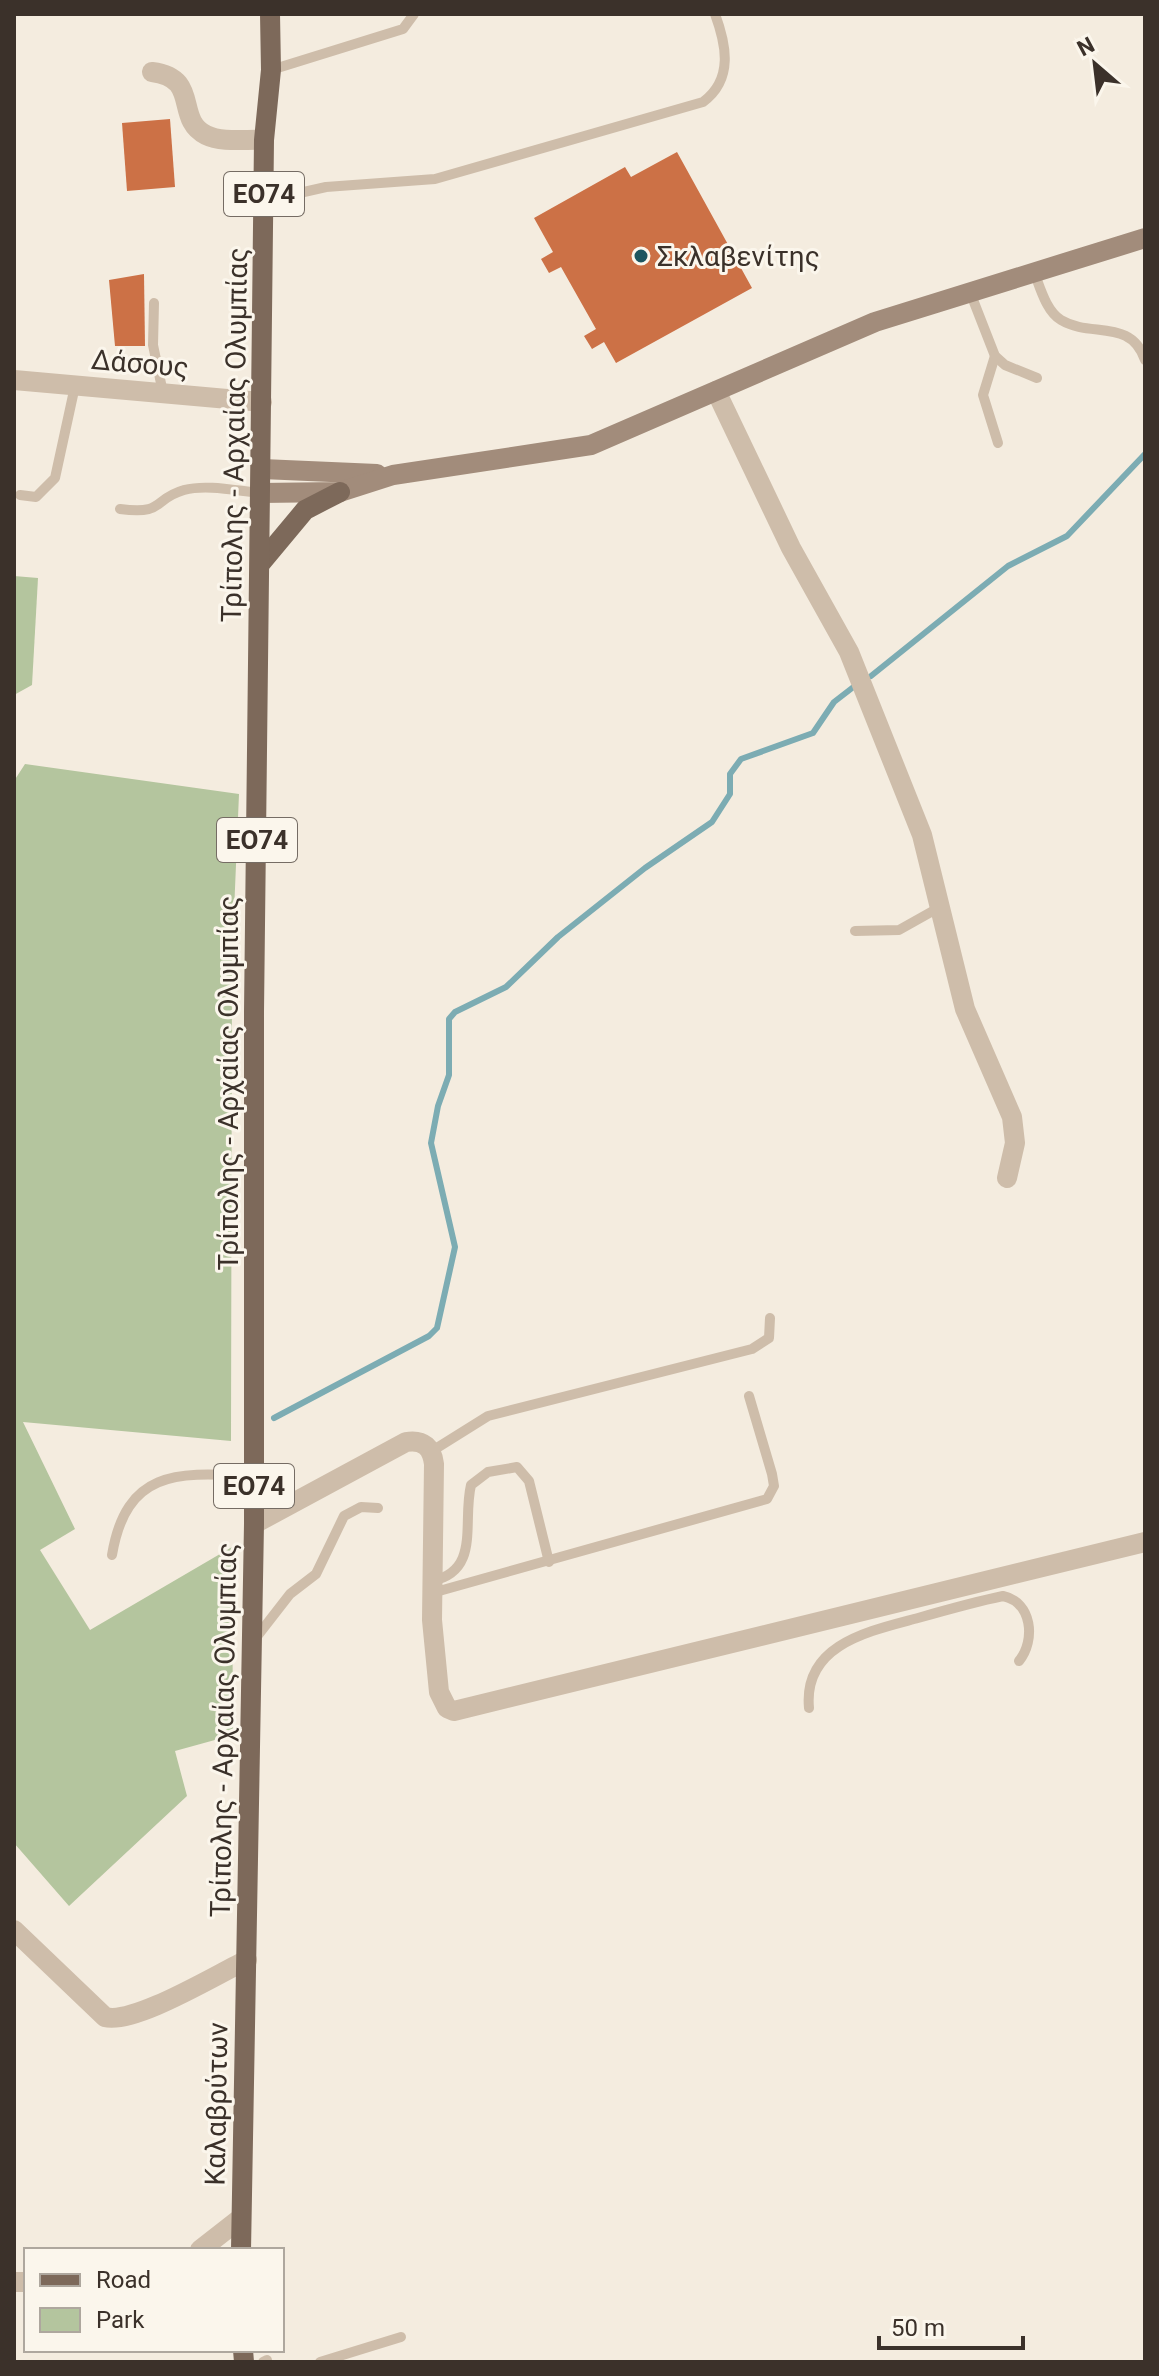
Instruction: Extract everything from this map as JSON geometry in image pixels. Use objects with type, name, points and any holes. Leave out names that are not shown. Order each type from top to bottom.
[{"type":"main road","name":"Τρίπολης - Αρχαίας Ολυμπίας","points":[[247,1960],[254,1524],[254,1012],[264,140],[271,70],[270,14]]},
{"type":"main road","points":[[260,564],[305,510],[340,492]]},
{"type":"main road","name":"Καλαβρύτων","points":[[239,2247],[247,1960]]},
{"type":"street","points":[[152,72],[176,80],[184,92],[194,124],[208,136],[264,140]]},
{"type":"street","points":[[260,493],[340,492],[393,475],[591,445],[875,322],[1145,238]]},
{"type":"street","name":"Δάσους","points":[[14,380],[262,402]]},
{"type":"street","points":[[716,391],[784,535],[849,652],[922,835],[965,1009],[1012,1117],[1015,1143],[1007,1178]]},
{"type":"street","points":[[262,469],[393,475]]},
{"type":"street","points":[[254,1524],[406,1442],[421,1442],[432,1451],[432,1587],[439,1692],[441,1701],[454,1711],[739,1638],[968,1595],[1145,1542]]},
{"type":"street","points":[[14,1930],[105,2017],[115,2020],[140,2012],[247,1960]]},
{"type":"street","points":[[203,2248],[241,2218]]},
{"type":"lane","points":[[271,70],[403,29],[414,14]]},
{"type":"lane","points":[[264,201],[326,187],[435,179],[703,102],[722,77],[726,56],[715,14]]},
{"type":"lane","points":[[1034,272],[1047,305],[1060,320],[1120,332],[1133,339],[1145,360]]},
{"type":"lane","points":[[970,292],[995,356],[1005,365],[1037,378]]},
{"type":"lane","points":[[154,303],[153,345],[163,393]]},
{"type":"lane","points":[[995,356],[983,395],[998,443]]},
{"type":"lane","points":[[20,495],[42,494],[55,478],[75,386]]},
{"type":"lane","points":[[120,509],[153,510],[173,495],[199,488],[260,493]]},
{"type":"lane","points":[[855,931],[899,930],[940,907]]},
{"type":"lane","points":[[432,1451],[488,1416],[752,1349],[769,1338],[770,1318]]},
{"type":"lane","points":[[432,1587],[549,1562],[767,1499],[774,1486],[772,1474],[749,1396]]},
{"type":"lane","points":[[432,1587],[461,1566],[466,1555],[471,1485],[500,1468],[517,1467],[529,1481],[549,1562]]},
{"type":"lane","points":[[112,1555],[124,1515],[153,1485],[180,1474],[254,1476]]},
{"type":"lane","points":[[251,1644],[290,1594],[316,1574],[339,1521],[361,1507],[378,1508]]},
{"type":"lane","points":[[809,1708],[810,1681],[835,1647],[859,1634],[968,1595],[1003,1596],[1019,1604],[1028,1622],[1029,1637],[1027,1651],[1019,1661]]},
{"type":"lane","points":[[320,2362],[401,2337]]},
{"type":"green space","points":[[14,576],[38,578],[32,685],[14,695]]},
{"type":"green space","points":[[25,764],[239,794],[232,959],[231,1441],[23,1422],[75,1529],[40,1550],[90,1630],[232,1547],[233,1735],[175,1751],[187,1796],[69,1906],[14,1843],[14,781]]},
{"type":"building","points":[[170,119],[175,187],[127,191],[122,123]]},
{"type":"building","name":"Σκλαβενίτης","points":[[677,152],[752,288],[616,363],[604,342],[592,349],[584,336],[596,329],[561,267],[549,273],[541,259],[553,252],[534,218],[625,167],[631,177]]},
{"type":"building","points":[[144,274],[145,346],[115,346],[109,280]]},
{"type":"waterway","points":[[871,676],[1008,566],[1067,536],[1145,454]]},
{"type":"waterway","points":[[274,1418],[429,1336],[437,1328],[455,1247],[431,1143],[438,1106],[449,1075],[449,1019],[455,1012],[506,987],[558,937],[645,868],[712,822],[730,794],[730,774],[741,759],[813,733],[834,702],[856,685]]},
{"type":"place","name":"Σκλαβενίτης","points":[[641,256]]}]
